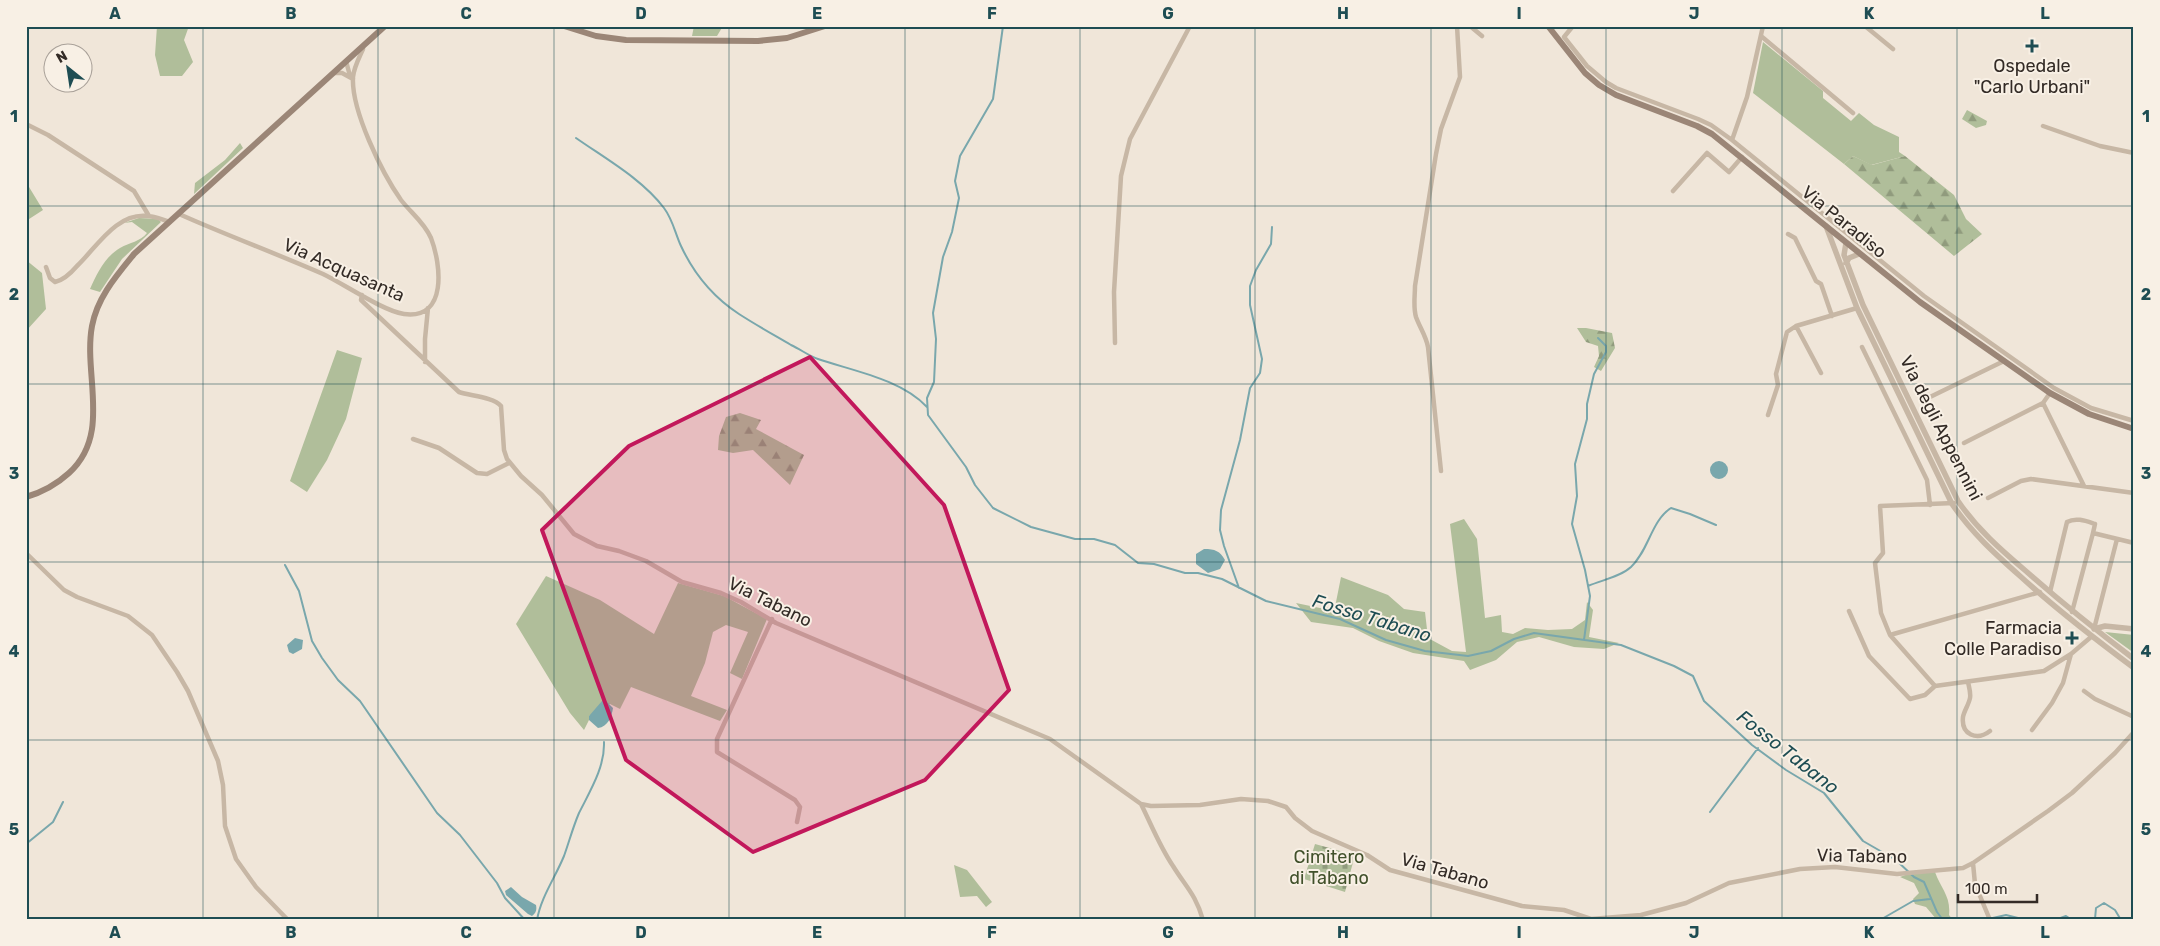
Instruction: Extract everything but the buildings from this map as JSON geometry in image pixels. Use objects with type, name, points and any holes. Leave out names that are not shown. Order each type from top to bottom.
[{"type":"main road","points":[[26,497],[48,488],[61,480],[84,455],[92,431],[94,412],[92,328],[103,296],[117,275],[134,254],[385,26]]},
{"type":"main road","points":[[564,26],[596,36],[626,40],[739,41],[787,38],[825,26]]},
{"type":"main road","name":"Via Paradiso","points":[[1548,26],[1584,73],[1599,85],[1616,95],[1697,126],[1712,134],[1859,254],[2004,361],[2050,393],[2089,414],[2134,429]]},
{"type":"street","points":[[1115,343],[1116,240],[1121,176],[1130,139],[1190,26]]},
{"type":"street","points":[[1441,471],[1428,347],[1414,306],[1415,286],[1441,129],[1460,77],[1457,26]]},
{"type":"street","points":[[1470,26],[1482,36]]},
{"type":"street","points":[[1573,26],[1564,37],[1587,66],[1606,82],[1616,88],[1711,125],[1732,140],[1922,299],[2072,399],[2091,408],[2134,422]]},
{"type":"street","points":[[1732,140],[1747,97],[1763,26]]},
{"type":"street","points":[[1865,26],[1893,49]]},
{"type":"street","points":[[1761,36],[1853,113]]},
{"type":"street","points":[[352,78],[365,43]]},
{"type":"street","points":[[346,60],[354,70]]},
{"type":"street","points":[[346,60],[352,78],[355,102],[361,121],[392,187],[424,226],[431,239],[440,274],[436,298],[428,308],[424,339],[425,362]]},
{"type":"street","points":[[332,73],[342,73],[352,78]]},
{"type":"street","points":[[26,124],[48,135],[134,192],[149,216]]},
{"type":"street","points":[[2043,126],[2100,146],[2134,153]]},
{"type":"street","points":[[1674,191],[1707,152],[1729,172],[1742,157]]},
{"type":"street","name":"Via Acquasanta","points":[[179,214],[323,275],[392,310],[405,314],[417,313],[428,308]]},
{"type":"street","points":[[46,268],[50,278],[55,282],[59,281],[85,259],[124,220],[149,216],[170,222]]},
{"type":"street","name":"Via degli Appennini","points":[[1826,226],[1857,308],[1955,502],[1985,536],[2072,612],[2134,659]]},
{"type":"street","points":[[1788,234],[1795,238],[1816,281],[1821,284],[1832,316]]},
{"type":"street","points":[[1836,254],[1838,247],[1846,243]]},
{"type":"street","name":"Via degli Appennini","points":[[1846,243],[1844,255],[1846,263],[1863,305],[1966,525],[1980,541],[2038,593],[2134,668]]},
{"type":"street","points":[[1846,263],[1849,258],[1859,254]]},
{"type":"street","points":[[362,295],[361,300],[459,392],[474,397],[493,399],[501,406],[504,450],[509,463],[487,474],[477,473],[439,448],[413,439]]},
{"type":"street","points":[[1768,415],[1778,385],[1776,374],[1787,332],[1796,326],[1857,308]]},
{"type":"street","points":[[1796,326],[1821,374]]},
{"type":"street","points":[[1862,346],[1928,480],[1930,504]]},
{"type":"street","points":[[1930,397],[2004,361]]},
{"type":"street","points":[[1964,443],[2043,403],[2050,393]]},
{"type":"street","points":[[2043,403],[2084,486]]},
{"type":"street","name":"Via Tabano","points":[[509,463],[542,495],[566,526],[585,541],[646,562],[682,582],[721,592],[772,619],[776,623],[1050,739],[1141,804],[1150,806],[1200,805],[1241,799],[1268,801],[1286,806],[1295,818],[1312,831],[1367,854],[1390,870],[1522,906],[1564,910],[1579,918],[1608,919],[1641,915],[1686,903],[1729,883],[1800,869],[1835,867],[1905,874],[1915,871],[1944,871],[1964,868],[2048,812],[2072,793],[2115,753],[2134,732]]},
{"type":"street","points":[[1988,498],[2031,479],[2134,493]]},
{"type":"street","points":[[1935,686],[1890,635],[1881,613],[1875,563],[1883,553],[1880,506],[1955,502]]},
{"type":"street","points":[[1890,635],[2047,590],[2066,526],[2070,520],[2078,519],[2095,524],[2072,612]]},
{"type":"street","points":[[2093,533],[2134,543]]},
{"type":"street","points":[[1849,610],[1869,656],[1910,699],[1925,695],[1935,686],[2044,671],[2071,654],[2091,636],[2117,539]]},
{"type":"street","points":[[26,553],[64,590],[77,597],[128,616],[144,627],[156,641],[188,691],[218,761],[223,785],[225,826],[236,859],[256,887],[288,920]]},
{"type":"street","points":[[772,619],[716,739],[716,747],[717,752],[795,800],[800,807],[798,822]]},
{"type":"street","points":[[2094,629],[2105,626],[2134,629]]},
{"type":"street","points":[[2032,730],[2052,703],[2062,683],[2071,654]]},
{"type":"street","points":[[1968,682],[1970,696],[1964,717],[1964,726],[1969,734],[1976,737],[1983,736],[1990,731]]},
{"type":"street","points":[[2084,691],[2095,699],[2134,717]]},
{"type":"street","name":"Via Tabano","points":[[1141,804],[1172,866],[1191,890],[1199,904],[1203,920]]},
{"type":"street","points":[[1973,863],[1975,884],[1990,920]]},
{"type":"highlighted area","points":[[810,357],[944,505],[1009,690],[925,780],[753,852],[626,760],[542,530],[629,446]]},
{"type":"green space","points":[[157,26],[189,26],[184,40],[193,62],[182,76],[160,76],[155,55]]},
{"type":"green space","points":[[694,26],[723,26],[717,36],[692,36]]},
{"type":"green space","points":[[1763,42],[1823,91],[1823,98],[1851,121],[1859,113],[1874,125],[1899,137],[1899,152],[1905,156],[1871,165],[1853,156],[1844,164],[1753,93]]},
{"type":"green space","points":[[1967,110],[1987,121],[1986,125],[1976,128],[1962,119]]},
{"type":"green space","points":[[240,143],[243,148],[194,194],[195,183],[225,160]]},
{"type":"green space","points":[[1853,156],[1872,165],[1905,156],[1954,195],[1966,219],[1982,234],[1954,256],[1844,164]]},
{"type":"green space","points":[[26,182],[43,210],[26,221]]},
{"type":"green space","points":[[139,218],[158,219],[161,222],[122,259],[100,292],[90,289],[99,271],[110,256],[120,248],[138,240],[147,233],[132,222],[124,223]]},
{"type":"green space","points":[[26,260],[42,273],[46,309],[26,331]]},
{"type":"green space","points":[[1577,328],[1612,333],[1615,348],[1601,371],[1594,367],[1599,356],[1598,346],[1586,342]]},
{"type":"green space","points":[[337,350],[362,358],[346,419],[327,460],[307,492],[290,481]]},
{"type":"green space","points":[[740,413],[761,420],[756,429],[804,455],[790,485],[753,450],[733,453],[718,450],[719,436],[726,417]]},
{"type":"green space","points":[[1464,519],[1477,539],[1485,618],[1501,615],[1502,632],[1513,634],[1525,628],[1548,630],[1572,629],[1585,620],[1587,602],[1593,610],[1589,637],[1619,643],[1604,649],[1574,647],[1539,637],[1517,642],[1496,660],[1470,670],[1464,661],[1413,653],[1379,641],[1353,628],[1311,622],[1296,603],[1320,608],[1335,607],[1341,577],[1388,595],[1404,609],[1425,612],[1428,638],[1452,651],[1466,652],[1450,524]]},
{"type":"green space","points":[[546,576],[600,600],[654,634],[678,583],[724,596],[767,619],[742,679],[730,673],[748,632],[726,625],[713,632],[705,663],[691,696],[727,710],[720,721],[631,687],[620,709],[610,704],[589,716],[584,730],[570,713],[516,624]]},
{"type":"green space","points":[[2105,632],[2134,635],[2134,653]]},
{"type":"green space","name":"Cimitero di Tabano","points":[[1315,844],[1355,855],[1345,892],[1304,879]]},
{"type":"green space","points":[[954,865],[967,870],[992,902],[986,907],[977,896],[960,897]]},
{"type":"green space","points":[[1935,872],[1947,898],[1949,915],[1953,920],[1937,920],[1926,907],[1915,904],[1913,899],[1919,893],[1914,883],[1900,877],[1908,874]]},
{"type":"water","points":[[1719,461],[1725,464],[1728,470],[1725,476],[1719,479],[1713,476],[1710,470],[1713,464]]},
{"type":"water","points":[[1204,549],[1214,550],[1221,554],[1225,560],[1220,569],[1208,573],[1196,564],[1196,554]]},
{"type":"water","points":[[295,638],[303,640],[302,649],[293,654],[289,652],[287,645]]},
{"type":"water","points":[[602,701],[606,701],[613,708],[607,723],[598,728],[589,720],[589,716]]},
{"type":"water","points":[[511,887],[522,897],[536,905],[536,911],[532,916],[506,895],[505,891]]},
{"type":"waterway","name":"Fosso Tabano","points":[[1003,26],[993,99],[960,156],[955,181],[959,198],[952,232],[943,257],[933,313],[936,339],[934,382],[927,398],[928,415],[966,467],[975,485],[993,508],[1031,527],[1075,539],[1094,539],[1115,545],[1138,563],[1154,564],[1185,573],[1198,573],[1222,579],[1266,601],[1340,619],[1386,640],[1425,651],[1468,656],[1491,651],[1514,639],[1534,633],[1621,645],[1674,666],[1693,676],[1704,701],[1752,745],[1786,770],[1824,793],[1863,841],[1896,860],[1914,877],[1924,882],[1937,912],[1943,920]]},
{"type":"waterway","points":[[576,138],[623,170],[655,198],[670,217],[681,246],[698,275],[721,300],[739,314],[811,356],[876,377],[904,389],[927,407]]},
{"type":"waterway","points":[[1239,588],[1220,530],[1221,510],[1240,440],[1250,388],[1260,373],[1262,359],[1250,305],[1250,286],[1256,270],[1271,244],[1272,227]]},
{"type":"waterway","points":[[1584,640],[1590,596],[1572,524],[1577,496],[1575,464],[1587,419],[1587,404],[1594,374],[1606,352],[1606,346],[1598,338]]},
{"type":"waterway","points":[[1588,586],[1616,576],[1631,567],[1642,552],[1659,520],[1671,508],[1716,525]]},
{"type":"waterway","points":[[285,565],[299,591],[312,641],[322,658],[338,680],[360,701],[437,813],[460,835],[497,883],[505,898],[525,920]]},
{"type":"waterway","points":[[537,920],[545,895],[564,856],[579,813],[599,770],[604,751],[604,742]]},
{"type":"waterway","points":[[1710,812],[1758,748]]},
{"type":"waterway","points":[[26,844],[53,822],[63,802]]},
{"type":"waterway","points":[[1880,920],[1913,901],[1930,899]]},
{"type":"waterway","name":"Fosso Tabano","points":[[2093,920],[2095,919],[2096,908],[2104,903],[2115,910],[2121,920]]},
{"type":"waterway","name":"Fosso Tabano","points":[[1984,920],[2006,915],[2026,920]]},
{"type":"waterway","name":"Fosso Tabano","points":[[2055,920],[2066,916],[2072,920]]},
{"type":"place","name":"Ospedale \"Carlo Urbani\"","points":[[2032,46]]},
{"type":"place","name":"Farmacia Colle Paradiso","points":[[2072,638]]}]
